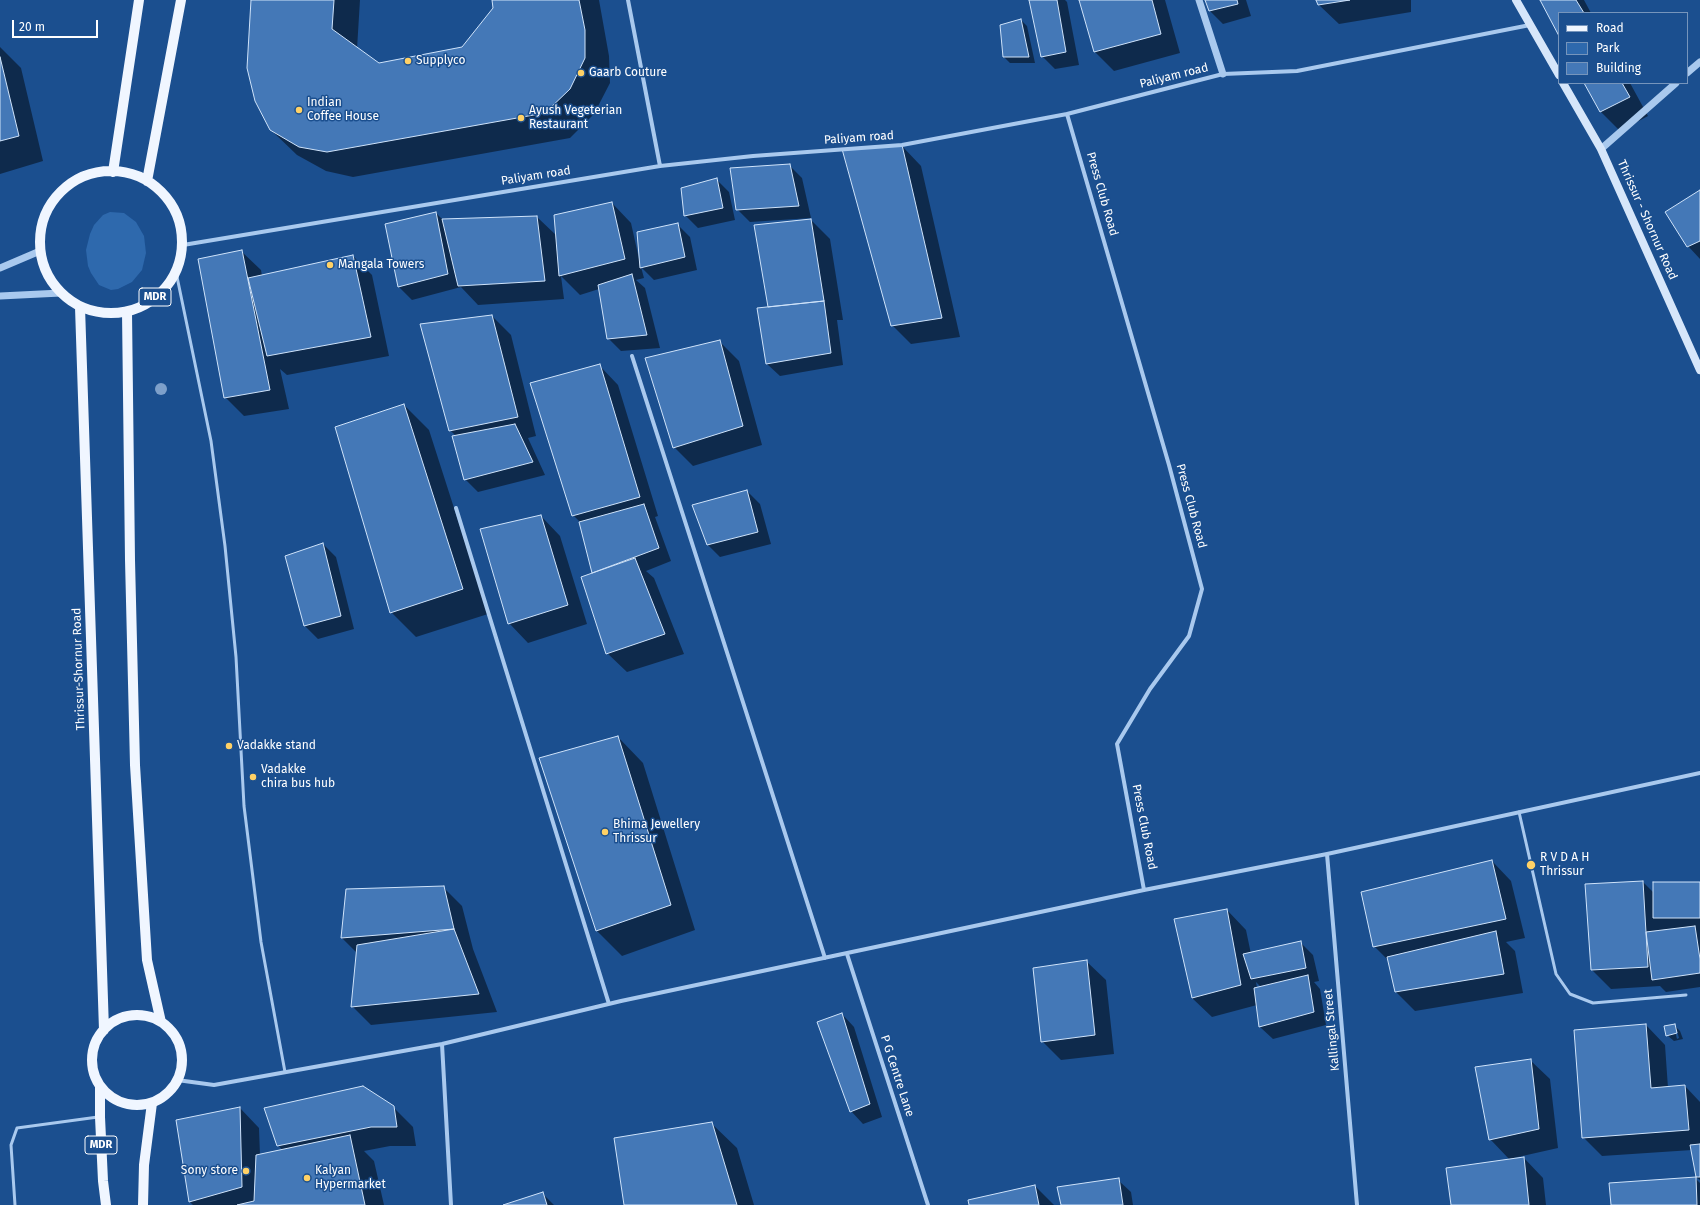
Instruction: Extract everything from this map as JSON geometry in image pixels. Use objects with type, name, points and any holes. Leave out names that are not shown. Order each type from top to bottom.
[{"type":"main road","points":[[113,172],[140,0]]},
{"type":"main road","points":[[147,182],[181,0]]},
{"type":"main road","points":[[1516,0],[1558,74]]},
{"type":"main road","name":"Thrissur - Shornur Road","points":[[1564,84],[1601,149],[1700,370]]},
{"type":"main road","name":"MDR","points":[[113,172],[132,174],[154,185],[170,201],[180,222],[183,245],[176,272],[166,288],[148,303],[127,312],[103,313],[80,306],[61,293],[47,274],[40,250],[42,227],[47,212],[50,205],[66,187],[87,176],[113,172]]},
{"type":"main road","name":"Thrissur-Shornur Road","points":[[80,306],[104,1030]]},
{"type":"main road","points":[[127,312],[130,560],[135,765],[147,960],[161,1022]]},
{"type":"main road","points":[[131,1016],[146,1016],[161,1022],[172,1031],[179,1044],[182,1058],[181,1073],[175,1086],[165,1096],[152,1103],[138,1105],[123,1103],[111,1096],[100,1086],[94,1072],[92,1057],[96,1042],[104,1030],[116,1020],[131,1016]]},
{"type":"main road","name":"MDR","points":[[100,1086],[103,1181],[106,1205]]},
{"type":"main road","points":[[142,1205],[144,1165],[152,1103]]},
{"type":"street","points":[[628,0],[660,166]]},
{"type":"street","points":[[1199,0],[1223,74]]},
{"type":"street","name":"Paliyam road","points":[[183,245],[660,166],[753,156],[902,145],[1068,114],[1223,74],[1296,71],[1530,25]]},
{"type":"street","points":[[1688,73],[1700,62]]},
{"type":"street","points":[[1601,149],[1675,84]]},
{"type":"street","name":"Press Club Road","points":[[1068,114],[1169,465],[1202,589],[1189,636],[1150,689],[1117,744],[1144,890]]},
{"type":"street","points":[[0,268],[40,250]]},
{"type":"street","points":[[0,296],[61,293]]},
{"type":"street","points":[[632,356],[825,958]]},
{"type":"street","points":[[456,508],[609,1004]]},
{"type":"street","points":[[177,1080],[214,1085],[442,1044],[609,1004],[1144,890],[1327,854],[1700,773]]},
{"type":"street","name":"Kallingal Street","points":[[1327,854],[1357,1205]]},
{"type":"street","name":"P G Centre Lane","points":[[847,954],[928,1205]]},
{"type":"street","points":[[442,1044],[451,1205]]},
{"type":"lane","points":[[176,272],[211,441],[225,546],[236,657],[244,806],[261,942],[285,1072]]},
{"type":"lane","points":[[1519,812],[1556,974],[1570,994],[1593,1003],[1686,995]]},
{"type":"lane","points":[[15,1205],[12,1145],[17,1128],[100,1117]]},
{"type":"green space","points":[[110,212],[124,213],[136,222],[144,236],[146,253],[142,270],[132,282],[118,289],[111,290],[99,285],[91,273],[88,266],[86,250],[94,225],[103,215]]},
{"type":"building","points":[[251,0],[334,0],[332,29],[379,63],[462,47],[493,8],[492,0],[579,0],[585,30],[585,58],[570,89],[545,113],[327,152],[299,147],[270,130],[255,101],[247,68]]},
{"type":"building","points":[[1029,0],[1057,0],[1066,52],[1041,57]]},
{"type":"building","points":[[1079,0],[1152,0],[1161,34],[1094,52]]},
{"type":"building","points":[[1205,0],[1237,0],[1238,4],[1209,11]]},
{"type":"building","points":[[1316,0],[1350,0],[1318,5]]},
{"type":"building","points":[[1540,0],[1576,0],[1583,12],[1558,12],[1558,34]]},
{"type":"building","points":[[1021,19],[1029,57],[1003,57],[1000,25]]},
{"type":"building","points":[[0,57],[19,136],[0,141]]},
{"type":"building","points":[[1585,84],[1623,84],[1630,97],[1600,112]]},
{"type":"building","points":[[902,145],[942,318],[891,326],[842,149]]},
{"type":"building","points":[[790,164],[799,206],[736,210],[730,168]]},
{"type":"building","points":[[717,178],[723,208],[684,216],[681,188]]},
{"type":"building","points":[[1700,190],[1700,241],[1687,247],[1665,212]]},
{"type":"building","points":[[612,202],[625,259],[559,276],[554,215]]},
{"type":"building","points":[[436,212],[448,274],[398,287],[385,224]]},
{"type":"building","points":[[537,216],[545,281],[458,286],[442,219]]},
{"type":"building","points":[[811,219],[824,301],[768,307],[754,225]]},
{"type":"building","points":[[678,223],[685,257],[640,268],[637,232]]},
{"type":"building","points":[[242,250],[270,390],[224,398],[198,259]]},
{"type":"building","points":[[353,255],[371,337],[267,356],[248,278]]},
{"type":"building","points":[[632,274],[647,335],[607,339],[598,285]]},
{"type":"building","points":[[824,301],[831,353],[766,364],[757,308]]},
{"type":"building","points":[[492,315],[518,417],[449,431],[420,324]]},
{"type":"building","points":[[720,340],[743,426],[673,448],[645,358]]},
{"type":"building","points":[[600,364],[640,497],[572,516],[530,383]]},
{"type":"building","points":[[404,404],[463,589],[390,613],[335,427]]},
{"type":"building","points":[[515,424],[533,462],[464,480],[452,436]]},
{"type":"building","points":[[747,490],[758,532],[707,545],[692,505]]},
{"type":"building","points":[[644,504],[659,548],[592,573],[579,522]]},
{"type":"building","points":[[541,515],[568,605],[508,624],[480,529]]},
{"type":"building","points":[[323,543],[341,616],[304,626],[285,556]]},
{"type":"building","points":[[635,558],[665,634],[606,654],[581,577]]},
{"type":"building","name":"Bhima Jewellery Thrissur","points":[[618,736],[671,905],[596,931],[539,758]]},
{"type":"building","points":[[1492,860],[1506,919],[1373,947],[1361,892]]},
{"type":"building","points":[[1643,881],[1648,967],[1591,970],[1585,884]]},
{"type":"building","points":[[1653,882],[1700,882],[1700,918],[1653,918]]},
{"type":"building","points":[[444,886],[454,929],[341,938],[346,889]]},
{"type":"building","points":[[1227,909],[1241,985],[1192,998],[1174,919]]},
{"type":"building","points":[[1695,926],[1700,959],[1700,973],[1652,980],[1646,932]]},
{"type":"building","points":[[454,929],[479,994],[351,1007],[357,945]]},
{"type":"building","points":[[1496,931],[1504,974],[1395,992],[1387,957]]},
{"type":"building","points":[[1301,941],[1306,968],[1251,979],[1243,954]]},
{"type":"building","points":[[1087,960],[1095,1035],[1041,1042],[1033,968]]},
{"type":"building","points":[[1308,975],[1314,1012],[1259,1027],[1254,988]]},
{"type":"building","points":[[842,1013],[870,1104],[850,1112],[817,1022]]},
{"type":"building","points":[[1646,1024],[1651,1088],[1685,1085],[1689,1130],[1582,1138],[1574,1030]]},
{"type":"building","points":[[1675,1024],[1677,1033],[1666,1036],[1664,1026]]},
{"type":"building","points":[[1531,1059],[1539,1129],[1489,1140],[1475,1067]]},
{"type":"building","points":[[363,1086],[394,1106],[397,1127],[371,1127],[277,1146],[264,1108]]},
{"type":"building","points":[[240,1107],[242,1187],[189,1202],[176,1120]]},
{"type":"building","points":[[712,1122],[737,1205],[624,1205],[614,1138]]},
{"type":"building","name":"Kalyan Hypermarket","points":[[350,1135],[365,1205],[237,1205],[254,1201],[256,1155]]},
{"type":"building","points":[[1700,1144],[1700,1177],[1696,1177],[1690,1145]]},
{"type":"building","points":[[1524,1157],[1529,1205],[1451,1205],[1446,1168]]},
{"type":"building","points":[[1696,1177],[1697,1205],[1611,1205],[1609,1183]]},
{"type":"building","points":[[1119,1178],[1123,1205],[1061,1205],[1057,1187]]},
{"type":"building","points":[[1035,1185],[1039,1205],[969,1205],[968,1200]]},
{"type":"building","points":[[543,1192],[547,1205],[503,1205]]},
{"type":"place","name":"Supplyco","points":[[408,61]]},
{"type":"place","name":"Gaarb Couture","points":[[581,73]]},
{"type":"place","name":"Indian Coffee House","points":[[299,110]]},
{"type":"place","name":"Ayush Vegeterian Restaurant","points":[[521,118]]},
{"type":"place","name":"Mangala Towers","points":[[330,265]]},
{"type":"place","name":"Vadakke stand","points":[[229,746]]},
{"type":"place","name":"Vadakke chira bus hub","points":[[253,777]]},
{"type":"place","name":"Bhima Jewellery Thrissur","points":[[605,832]]},
{"type":"place","name":"R V D A H Thrissur","points":[[1531,865]]},
{"type":"place","name":"Sony store","points":[[246,1171]]},
{"type":"place","name":"Kalyan Hypermarket","points":[[307,1178]]}]
